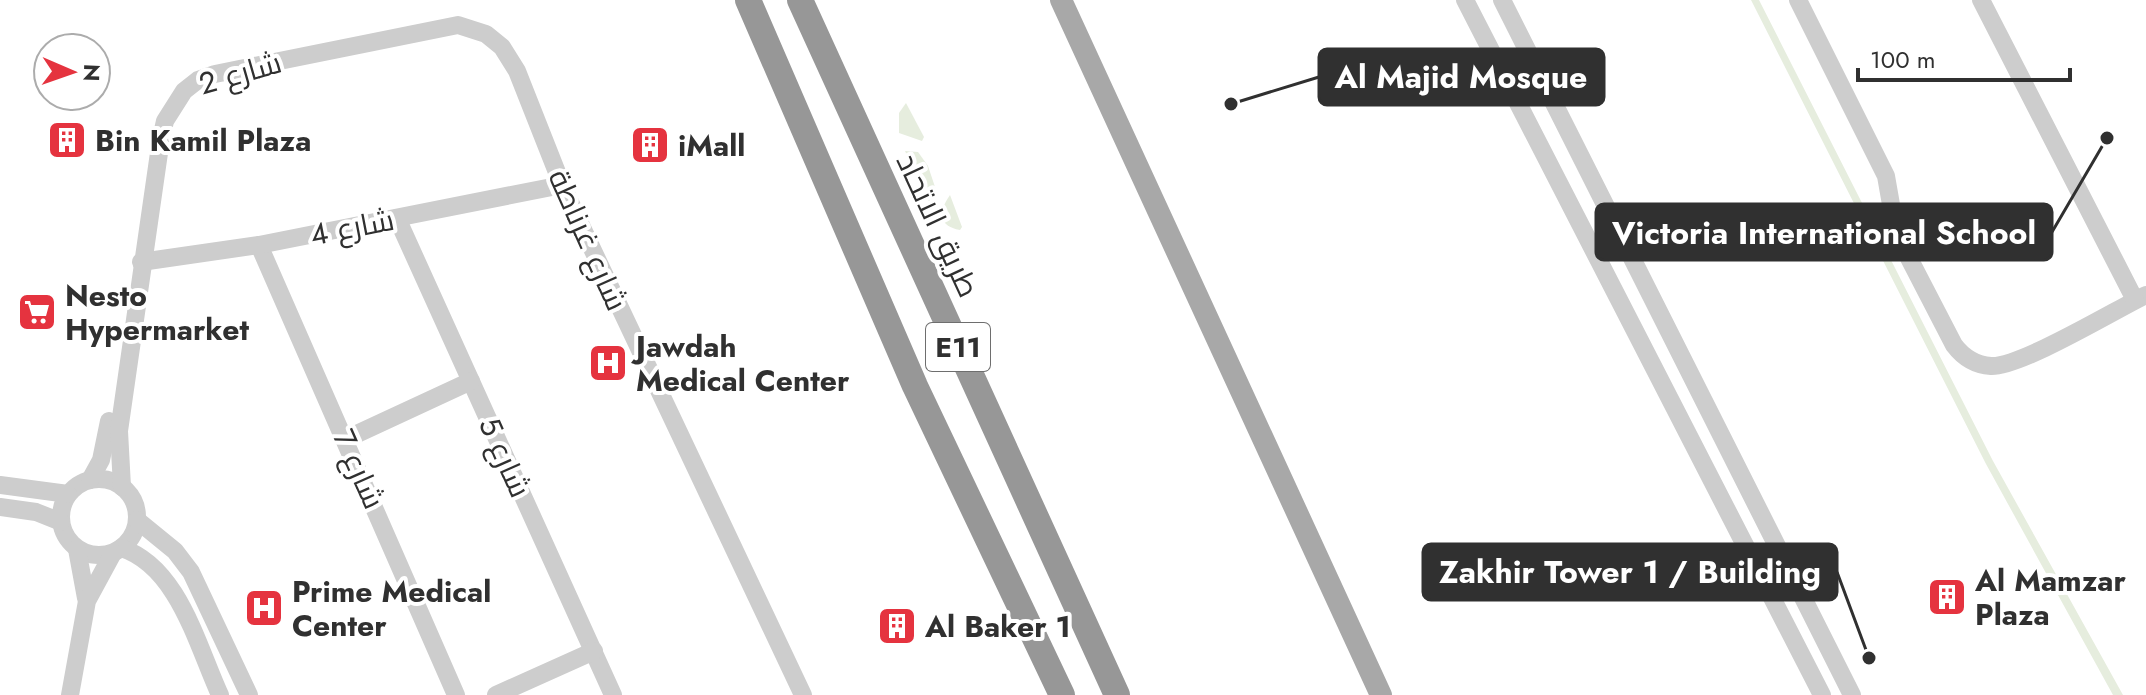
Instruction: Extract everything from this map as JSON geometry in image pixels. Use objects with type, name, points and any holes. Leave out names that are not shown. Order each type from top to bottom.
[{"type":"highway","name":"E11","points":[[748,0],[915,386],[1062,695]]},
{"type":"highway","name":"طريق الاتحاد","points":[[800,0],[1117,695]]},
{"type":"main road","points":[[1061,0],[1381,695]]},
{"type":"street","points":[[1465,0],[1822,695]]},
{"type":"street","points":[[1502,0],[1852,695]]},
{"type":"street","points":[[1798,0],[1886,176],[1896,233],[1958,351],[1982,365],[2009,363],[2140,297],[1981,0]]},
{"type":"street","name":"شارع غرناطة","points":[[458,25],[486,34],[507,54],[562,185],[803,695]]},
{"type":"street","name":"شارع 2","points":[[122,487],[118,450],[131,358],[129,342],[165,121],[174,104],[191,85],[215,74],[458,25]]},
{"type":"street","name":"شارع 4","points":[[141,262],[259,245],[562,185]]},
{"type":"street","name":"شارع 5","points":[[397,218],[613,695]]},
{"type":"street","name":"شارع 7","points":[[259,245],[456,695]]},
{"type":"street","name":"شارع 2","points":[[90,480],[101,460],[120,359],[129,342]]},
{"type":"street","points":[[346,439],[471,381]]},
{"type":"street","points":[[0,485],[68,494],[90,480],[110,480],[132,498],[137,520],[131,539],[117,551],[87,601],[70,695]]},
{"type":"street","points":[[68,494],[61,522],[65,534],[77,549],[87,601]]},
{"type":"street","points":[[0,507],[36,512],[61,522]]},
{"type":"street","points":[[137,520],[175,551],[191,572],[249,695]]},
{"type":"street","points":[[77,549],[98,556],[117,551],[145,558],[166,578],[220,695]]},
{"type":"street","points":[[194,638],[213,656],[230,695]]},
{"type":"street","points":[[496,695],[594,651]]},
{"type":"green space","points":[[1751,0],[1759,0],[1993,461],[2123,695],[2113,695],[1986,464]]},
{"type":"green space","points":[[906,103],[924,137],[922,141],[899,133],[899,113]]},
{"type":"green space","points":[[905,151],[918,152],[928,166],[936,190],[929,202]]},
{"type":"green space","points":[[950,195],[962,227],[960,230],[947,225],[942,217],[943,207]]},
{"type":"place","name":"Al Majid Mosque","points":[[1231,104]]},
{"type":"place","name":"Victoria International School","points":[[2107,138]]},
{"type":"place","name":"Bin Kamil Plaza","points":[[67,140]]},
{"type":"place","name":"iMall","points":[[650,145]]},
{"type":"place","name":"Nesto Hypermarket","points":[[37,312]]},
{"type":"place","name":"Jawdah Medical Center","points":[[608,363]]},
{"type":"place","name":"Al Mamzar Plaza","points":[[1947,597]]},
{"type":"place","name":"Prime Medical Center","points":[[264,608]]},
{"type":"place","name":"Al Baker 1","points":[[897,626]]},
{"type":"place","name":"Zakhir Tower 1 / Building","points":[[1869,658]]}]
